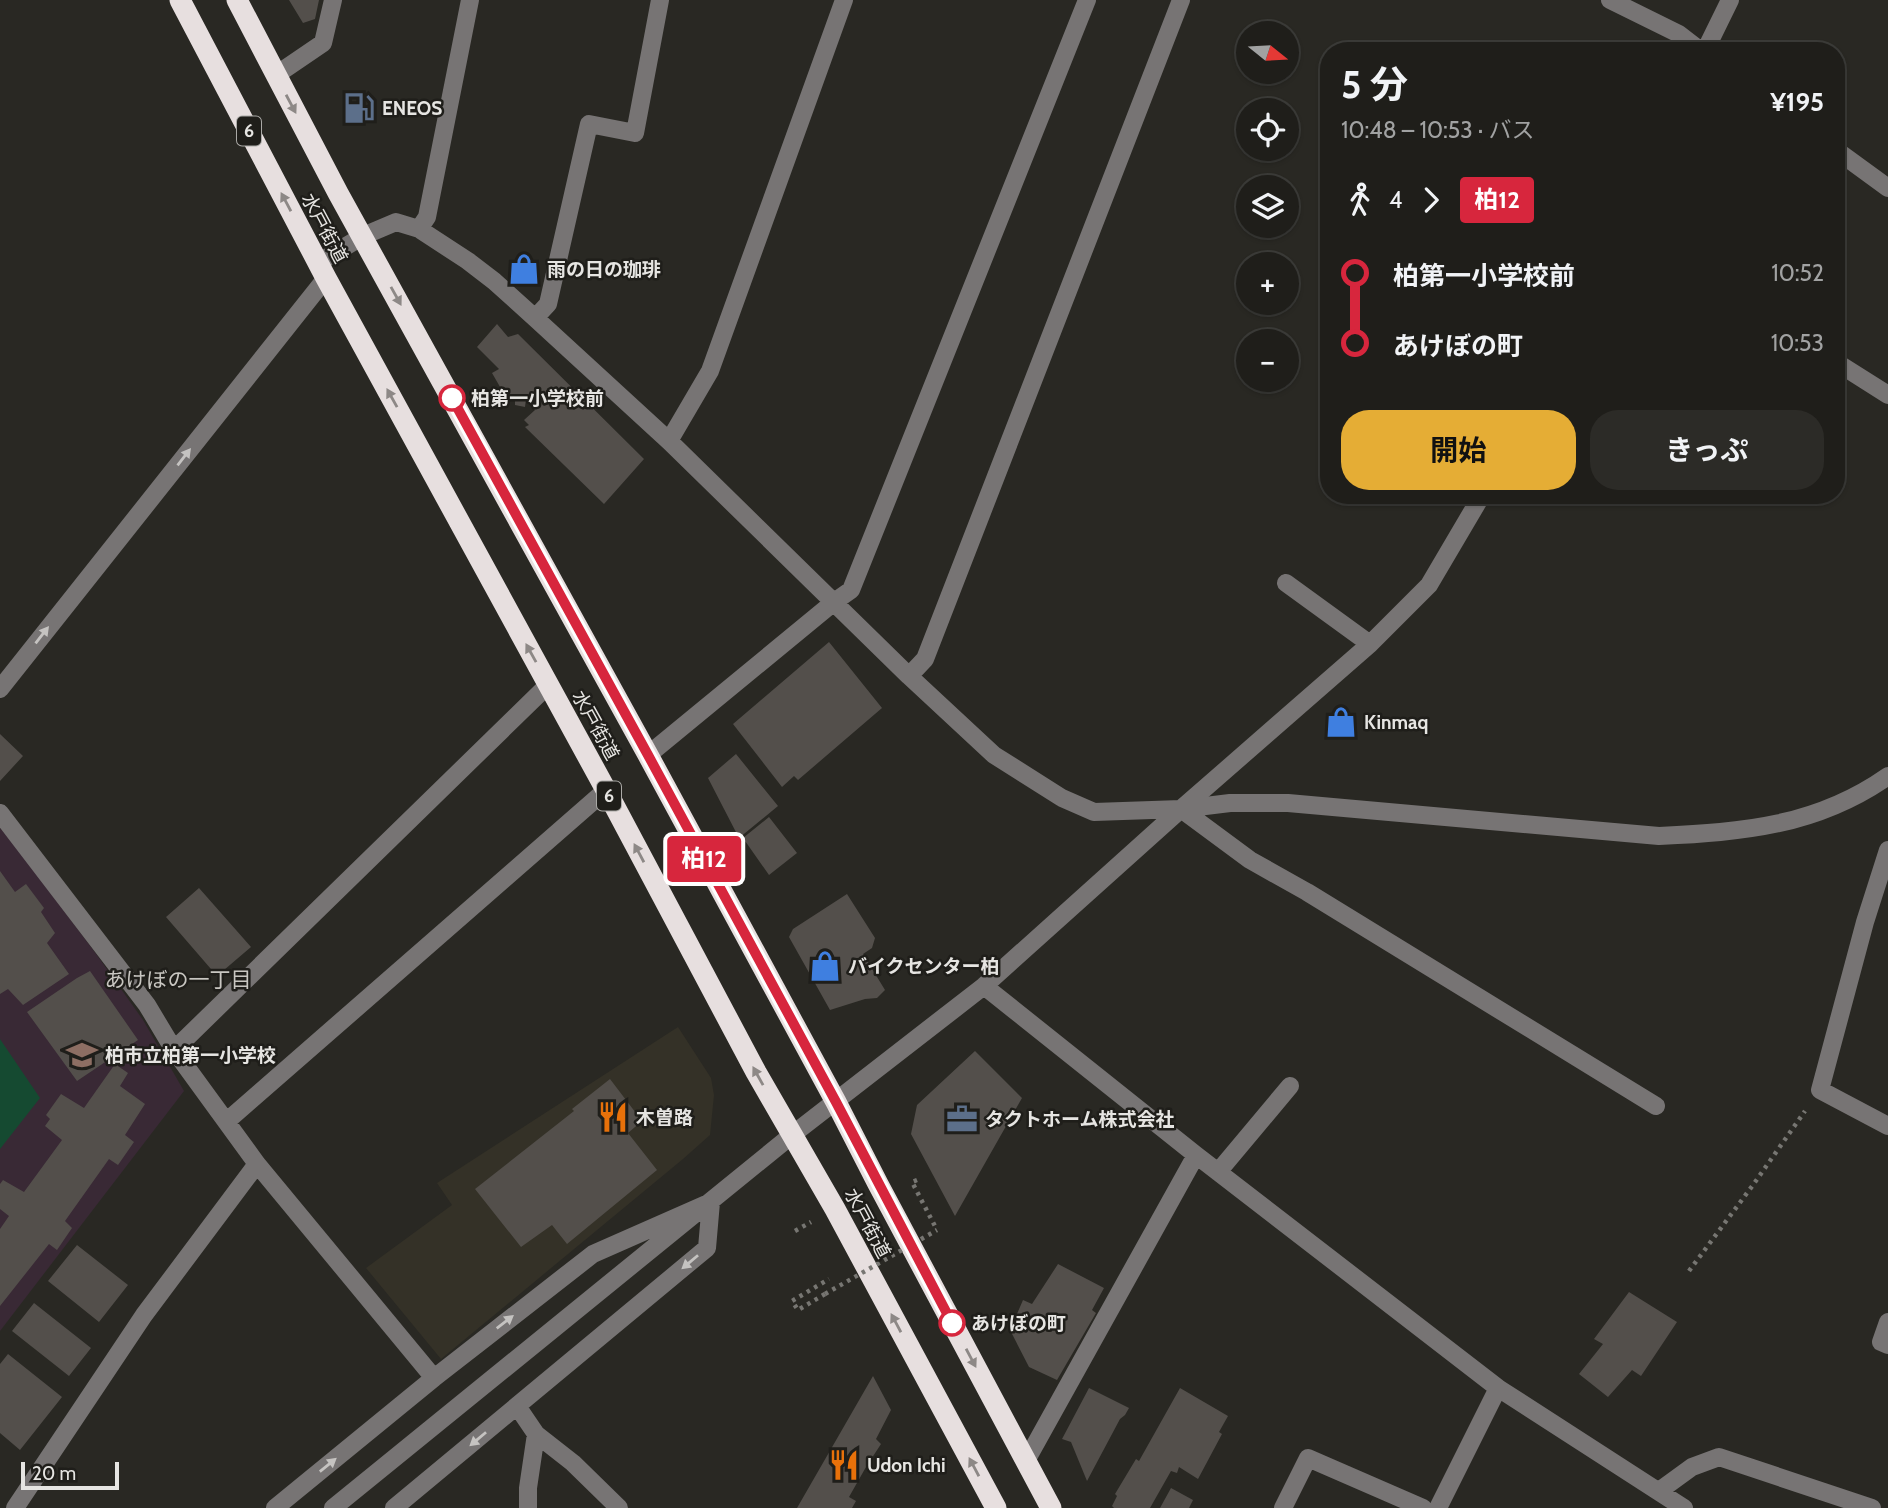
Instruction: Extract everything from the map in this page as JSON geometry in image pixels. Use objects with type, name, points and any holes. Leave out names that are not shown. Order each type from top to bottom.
[{"type":"highway","name":"水戸街道","points":[[180,0],[322,271],[606,790],[749,1060],[835,1209],[996,1508]]},
{"type":"highway","name":"水戸街道","points":[[237,0],[338,193],[836,1102],[1051,1508]]},
{"type":"street","points":[[276,75],[323,43],[333,0]]},
{"type":"street","points":[[419,229],[427,217],[470,0]]},
{"type":"street","points":[[536,318],[548,304],[589,124],[635,133],[660,0]]},
{"type":"street","points":[[669,441],[710,371],[844,0]]},
{"type":"street","points":[[648,755],[851,590],[1087,0]]},
{"type":"street","points":[[909,676],[925,659],[1181,0]]},
{"type":"street","points":[[1610,0],[1690,42]]},
{"type":"street","points":[[1708,42],[1730,0]]},
{"type":"street","points":[[1845,157],[1888,188]]},
{"type":"street","points":[[0,688],[322,271],[363,236],[396,222],[419,229],[477,267],[536,318],[669,441],[909,676],[994,755],[1062,798],[1094,812],[1181,809],[1230,803],[1288,803],[1659,836],[1754,829],[1792,821],[1834,807],[1888,776]]},
{"type":"street","points":[[1845,368],[1888,395]]},
{"type":"street","points":[[333,1508],[792,1135],[984,986],[1370,644],[1429,585],[1477,504]]},
{"type":"street","points":[[1286,583],[1370,644]]},
{"type":"street","points":[[174,1050],[548,685]]},
{"type":"street","points":[[227,1121],[606,790]]},
{"type":"street","points":[[1181,809],[1250,860],[1656,1106]]},
{"type":"street","points":[[0,813],[146,1005],[174,1050],[257,1164],[434,1378]]},
{"type":"street","points":[[1888,850],[1865,922],[1820,1090],[1888,1126]]},
{"type":"street","points":[[984,986],[1217,1172],[1499,1388],[1684,1508]]},
{"type":"street","points":[[1217,1172],[1290,1086]]},
{"type":"street","points":[[1026,1461],[1196,1155]]},
{"type":"street","points":[[15,1508],[144,1315],[257,1164]]},
{"type":"street","points":[[275,1508],[434,1378],[593,1254],[711,1202]]},
{"type":"street","points":[[394,1508],[707,1248],[711,1202]]},
{"type":"street","points":[[1888,1322],[1881,1342],[1888,1345]]},
{"type":"street","points":[[1438,1508],[1499,1388]]},
{"type":"street","points":[[517,1406],[536,1434],[573,1463],[619,1508]]},
{"type":"street","points":[[528,1508],[528,1488],[536,1434]]},
{"type":"street","points":[[1659,1491],[1692,1467],[1719,1457],[1871,1508]]},
{"type":"street","points":[[1283,1508],[1308,1458],[1423,1508]]},
{"type":"path","points":[[1689,1271],[1754,1185],[1820,1090]]},
{"type":"path","points":[[829,1279],[792,1301],[798,1310],[937,1230],[912,1182],[917,1180]]},
{"type":"shaded area","name":"柏市立柏第一小学校","points":[[0,828],[143,1020],[184,1091],[0,1331]]},
{"type":"shaded area","points":[[678,1027],[711,1078],[714,1095],[710,1135],[441,1359],[366,1268],[452,1205],[437,1183]]},
{"type":"green space","points":[[0,1039],[40,1098],[0,1149]]},
{"type":"building","points":[[289,0],[319,0],[315,19],[303,23]]},
{"type":"building","points":[[497,324],[508,337],[518,334],[644,459],[604,504],[525,427],[529,425],[524,420],[535,410],[526,399],[525,407],[515,405],[515,394],[507,399],[492,373],[499,369],[477,347]]},
{"type":"building","points":[[829,642],[882,708],[798,780],[794,776],[782,787],[733,724]]},
{"type":"building","points":[[0,734],[23,756],[0,781]]},
{"type":"building","points":[[736,754],[778,806],[739,838],[708,778]]},
{"type":"building","points":[[769,817],[797,853],[769,875],[743,838]]},
{"type":"building","points":[[0,871],[15,892],[26,884],[44,908],[41,912],[55,933],[47,943],[69,974],[23,1005],[8,989],[0,994]]},
{"type":"building","points":[[199,888],[251,947],[217,976],[166,917]]},
{"type":"building","points":[[847,894],[875,938],[872,948],[863,954],[885,990],[877,998],[830,1010],[789,937],[793,929]]},
{"type":"building","points":[[90,971],[138,1040],[77,1081],[27,1012]]},
{"type":"building","name":"タクトホーム株式会社","points":[[975,1051],[1022,1098],[955,1216],[911,1134],[917,1105]]},
{"type":"building","points":[[115,1064],[128,1073],[120,1086],[145,1104],[125,1135],[134,1142],[118,1165],[109,1159],[65,1221],[72,1228],[57,1250],[49,1244],[0,1306],[0,1229],[9,1216],[0,1209],[0,1184],[3,1180],[24,1192],[62,1140],[45,1126],[50,1119],[46,1115],[61,1094],[84,1108]]},
{"type":"building","points":[[610,1079],[642,1121],[628,1133],[657,1170],[567,1244],[552,1225],[521,1247],[475,1189]]},
{"type":"building","points":[[77,1245],[128,1285],[99,1322],[48,1281]]},
{"type":"building","points":[[1058,1264],[1104,1288],[1092,1310],[1096,1313],[1057,1380],[1029,1367],[1010,1330],[1023,1300],[1032,1304]]},
{"type":"building","points":[[1629,1292],[1677,1322],[1641,1376],[1632,1370],[1608,1397],[1579,1374],[1603,1344],[1594,1339]]},
{"type":"building","points":[[34,1303],[91,1348],[69,1376],[12,1331]]},
{"type":"building","points":[[8,1354],[62,1397],[20,1450],[0,1433],[0,1364]]},
{"type":"building","points":[[873,1376],[891,1410],[876,1439],[881,1444],[849,1497],[856,1501],[852,1508],[797,1508]]},
{"type":"building","points":[[1089,1388],[1129,1408],[1120,1419],[1087,1481],[1071,1442],[1062,1439]]},
{"type":"building","points":[[1180,1388],[1228,1416],[1219,1432],[1222,1434],[1198,1479],[1179,1467],[1177,1473],[1171,1471],[1150,1508],[1114,1508],[1112,1506],[1117,1496],[1115,1494],[1136,1459],[1139,1461]]},
{"type":"building","points":[[1171,1488],[1193,1500],[1189,1508],[1160,1508]]},
{"type":"bus line","name":"柏12","points":[[452,398],[836,1102],[952,1323]]},
{"type":"place","name":"ENEOS","points":[[359,108]]},
{"type":"place","name":"雨の日の珈琲","points":[[524,269]]},
{"type":"place","name":"柏第一小学校前","points":[[452,398]]},
{"type":"place","name":"Kinmaq","points":[[1341,722]]},
{"type":"place","name":"バイクセンター柏","points":[[825,966]]},
{"type":"place","name":"柏市立柏第一小学校","points":[[82,1055]]},
{"type":"place","name":"木曽路","points":[[613,1117]]},
{"type":"place","name":"タクトホーム株式会社","points":[[962,1119]]},
{"type":"place","name":"あけぼの町","points":[[952,1323]]},
{"type":"place","name":"Udon Ichi","points":[[844,1465]]},
{"type":"district","name":"あけぼの一丁目","points":[[178,980]]}]
